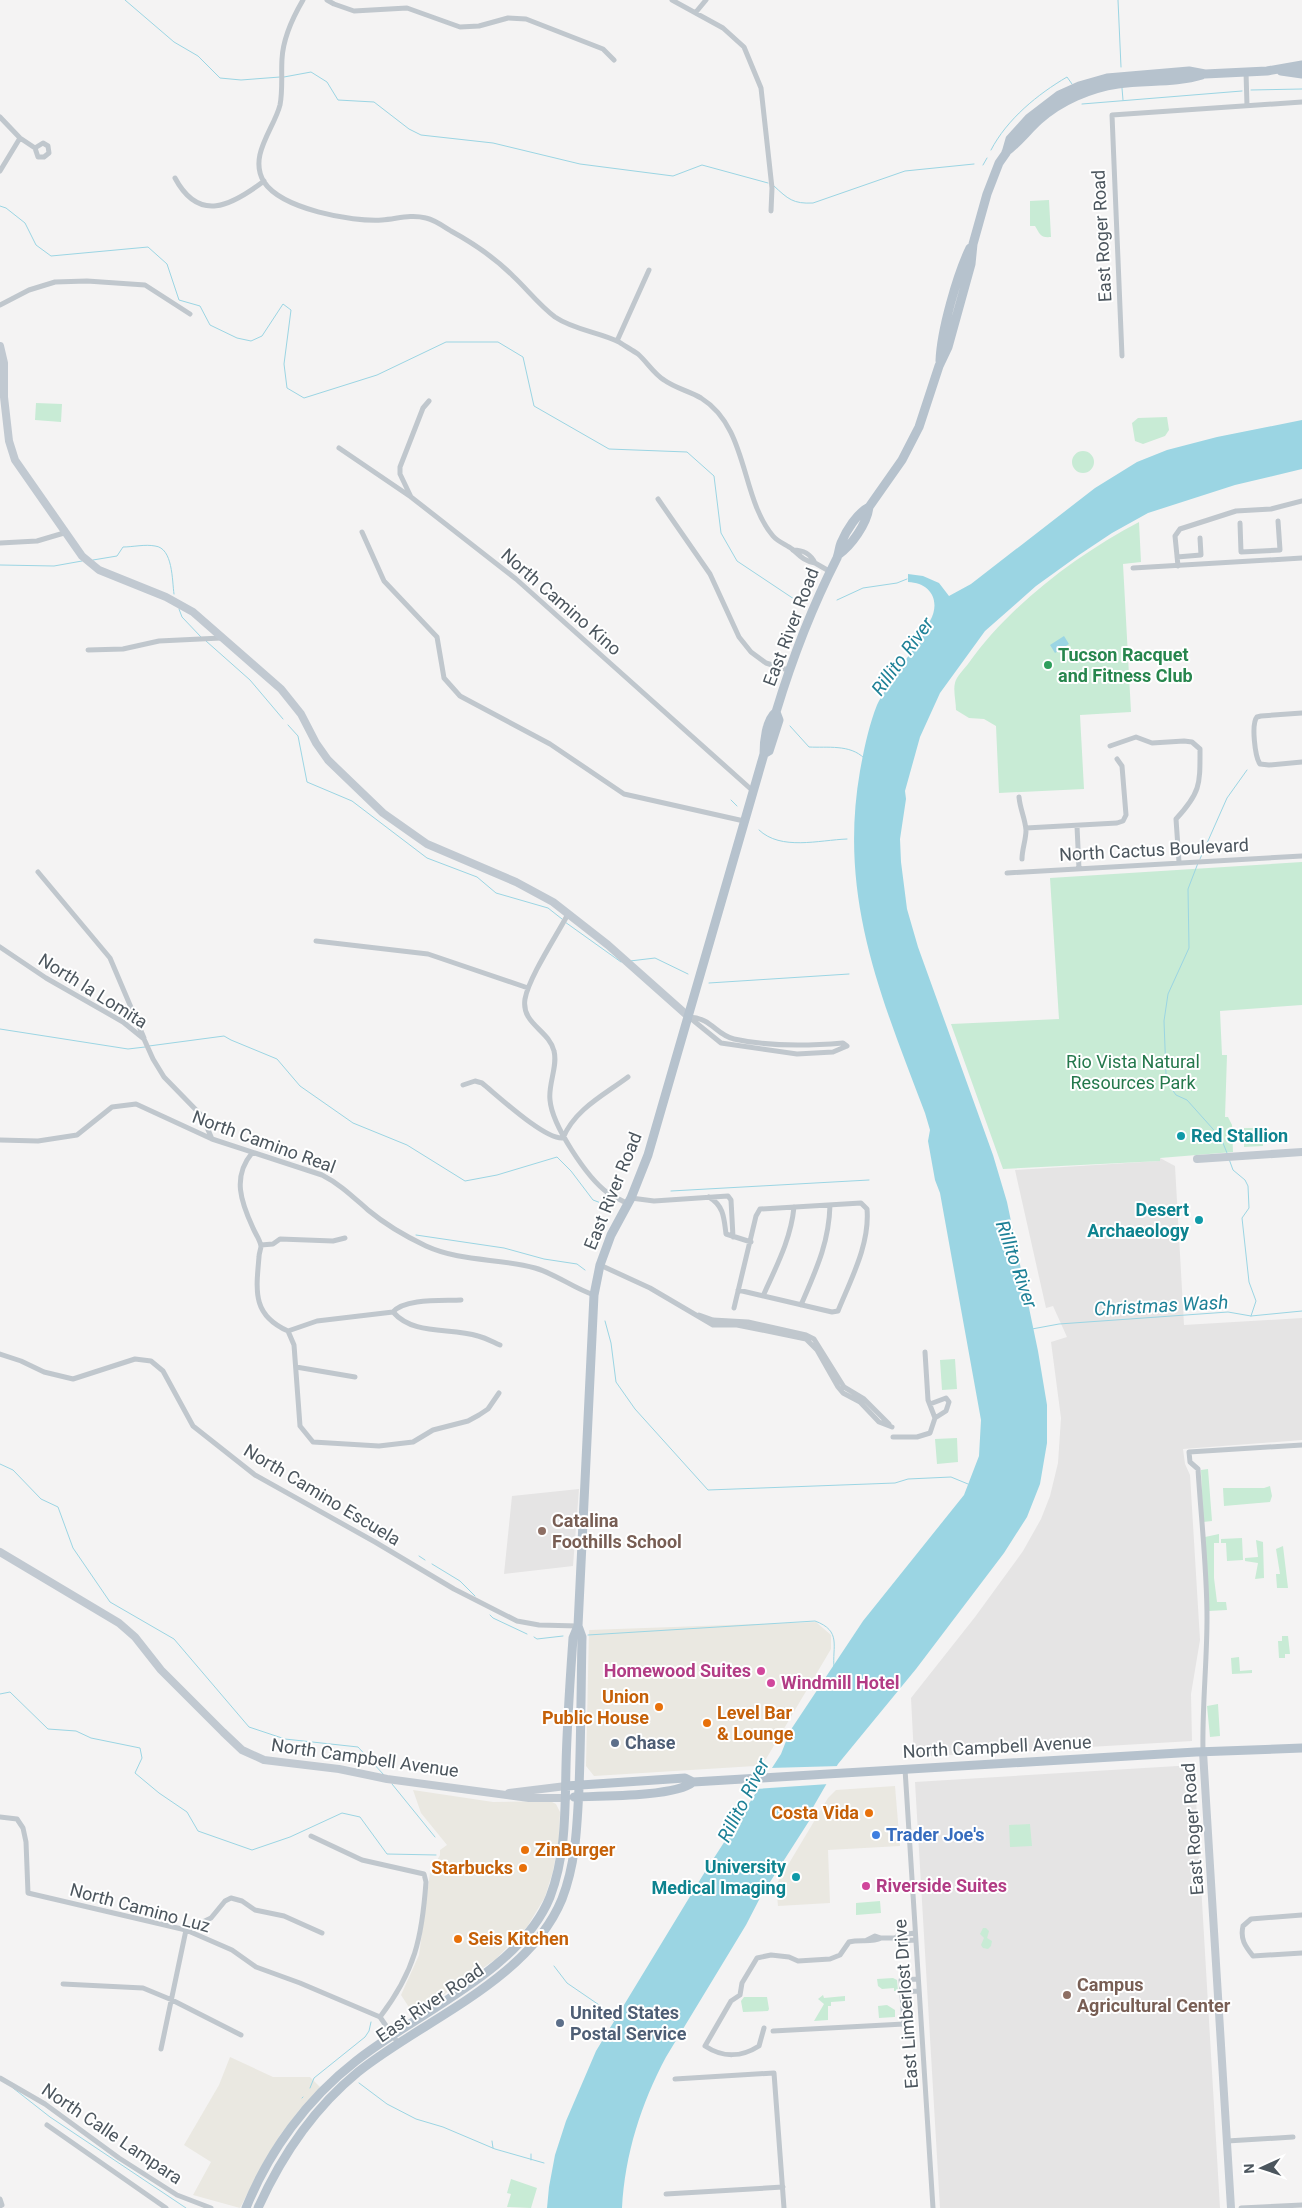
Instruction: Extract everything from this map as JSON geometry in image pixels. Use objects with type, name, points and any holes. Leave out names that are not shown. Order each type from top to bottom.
[{"type":"main road","name":"East River Road","points":[[258,2208],[277,2168],[312,2121],[356,2074],[398,2043],[503,1973],[523,1955],[542,1931],[561,1900],[568,1881],[575,1846],[582,1733],[582,1637],[578,1626],[594,1295],[600,1265],[611,1235],[629,1201],[648,1155],[764,754],[769,751],[778,720],[776,712],[788,670],[829,571],[838,555],[848,548],[868,514],[869,507],[914,440],[939,366],[941,344],[964,260],[973,244],[987,194],[999,163],[1006,153],[1010,139],[1029,118],[1055,98],[1079,86],[1100,79],[1189,71],[1205,74],[1276,70],[1302,65]]},
{"type":"main road","name":"East River Road","points":[[1276,70],[1302,74]]},
{"type":"main road","name":"East River Road","points":[[246,2208],[269,2162],[286,2135],[311,2103],[355,2061],[496,1964],[508,1954],[534,1925],[549,1898],[559,1869],[566,1798],[572,1638],[578,1626]]},
{"type":"main road","name":"North Campbell Avenue","points":[[566,1786],[686,1778],[693,1782],[1203,1752],[1302,1748]]},
{"type":"main road","name":"North Campbell Avenue","points":[[566,1798],[660,1792],[686,1788],[693,1782]]},
{"type":"street","points":[[303,0],[294,15],[282,56],[281,102],[276,119],[264,140],[260,156],[260,171],[264,181],[272,191],[290,202],[335,218],[383,220],[409,216],[428,218],[478,246],[512,274],[540,305],[557,318],[617,341],[638,354],[663,380],[701,398],[716,410],[736,443],[760,513],[774,537],[793,550],[800,550],[811,556],[815,562],[829,571]]},
{"type":"street","points":[[327,0],[354,10],[407,8],[460,27],[479,26],[508,18],[526,19],[603,49],[614,60]]},
{"type":"street","points":[[672,0],[723,28],[744,47],[761,88],[772,188],[771,211]]},
{"type":"street","points":[[696,12],[706,0]]},
{"type":"street","points":[[1246,72],[1247,106],[1302,102]]},
{"type":"street","name":"East Roger Road","points":[[1122,356],[1112,115],[1247,106]]},
{"type":"street","points":[[0,117],[20,138],[35,148]]},
{"type":"street","points":[[0,171],[20,138]]},
{"type":"street","points":[[175,178],[187,196],[203,205],[212,206],[225,205],[242,198],[264,181]]},
{"type":"street","points":[[617,341],[649,270]]},
{"type":"street","points":[[0,305],[29,290],[55,282],[87,281],[145,285],[190,314]]},
{"type":"street","points":[[0,346],[4,363],[4,397],[9,441],[15,460],[64,533],[82,556],[99,570],[180,603],[193,612],[281,690],[301,714],[316,743],[328,760],[382,813],[427,844],[530,889],[553,902],[608,945],[689,1017],[721,1043],[796,1054],[833,1052],[847,1046],[843,1044],[787,1046],[731,1039],[701,1018],[689,1017]]},
{"type":"street","points":[[411,497],[400,474],[400,467],[423,408],[429,401]]},
{"type":"street","name":"North Camino Kino","points":[[339,448],[411,497],[516,579],[753,791]]},
{"type":"street","points":[[658,499],[710,574],[739,637],[751,652],[766,663],[788,670]]},
{"type":"street","points":[[1178,566],[1175,536],[1180,529],[1236,511],[1271,509],[1302,501]]},
{"type":"street","points":[[1240,523],[1241,552],[1280,550],[1278,521]]},
{"type":"street","points":[[362,532],[384,582],[437,637],[444,678],[460,696],[550,744],[624,794],[744,821]]},
{"type":"street","points":[[0,543],[37,541],[64,533]]},
{"type":"street","points":[[1177,557],[1201,555],[1200,538]]},
{"type":"street","points":[[1259,551],[1259,561]]},
{"type":"street","points":[[1133,568],[1302,558]]},
{"type":"street","points":[[88,650],[123,649],[159,642],[221,638]]},
{"type":"street","points":[[1302,713],[1261,716],[1254,720],[1256,756],[1260,764],[1302,762]]},
{"type":"street","points":[[1110,746],[1136,737],[1152,742],[1184,740],[1192,742],[1200,749],[1199,785],[1195,797],[1176,819],[1179,862]]},
{"type":"street","points":[[1026,828],[1077,826],[1124,821],[1126,815],[1122,766],[1117,759]]},
{"type":"street","points":[[1019,797],[1026,828],[1022,859]]},
{"type":"street","points":[[1077,826],[1080,869]]},
{"type":"street","name":"North Cactus Boulevard","points":[[1007,873],[1302,856]]},
{"type":"street","points":[[38,872],[110,958],[144,1039]]},
{"type":"street","points":[[568,914],[528,988],[524,1006],[526,1014],[550,1043],[554,1051],[550,1100],[553,1114],[564,1138],[598,1184],[607,1193],[629,1201],[728,1196],[731,1200],[733,1237]]},
{"type":"street","points":[[316,941],[428,954],[528,988]]},
{"type":"street","name":"North la Lomita","points":[[0,947],[46,978],[123,1022],[144,1039],[164,1077],[202,1116],[212,1139]]},
{"type":"street","points":[[564,1138],[569,1124],[581,1111],[628,1077]]},
{"type":"street","points":[[463,1085],[475,1082],[482,1083],[533,1124],[557,1139],[564,1138]]},
{"type":"street","name":"North Camino Real","points":[[0,1140],[38,1141],[77,1135],[112,1107],[136,1104],[212,1139],[322,1175],[334,1181],[394,1230],[429,1248],[458,1256],[535,1268],[553,1275],[579,1290],[594,1295]]},
{"type":"street","points":[[1197,1159],[1302,1152]]},
{"type":"street","points":[[252,1153],[240,1172],[240,1195],[242,1205],[261,1245],[257,1281],[258,1301],[261,1310],[278,1327],[288,1331],[317,1321],[393,1312],[398,1306],[410,1303],[461,1300]]},
{"type":"street","points":[[708,1197],[716,1201],[723,1210],[726,1234],[751,1242]]},
{"type":"street","points":[[734,1308],[738,1290],[760,1209],[861,1203],[867,1209],[868,1221],[859,1261],[838,1310],[832,1312],[738,1290]]},
{"type":"street","points":[[800,1305],[824,1250],[830,1226],[830,1205]]},
{"type":"street","points":[[763,1296],[783,1252],[793,1221],[794,1207]]},
{"type":"street","points":[[261,1245],[273,1244],[280,1239],[333,1242],[345,1238]]},
{"type":"street","points":[[600,1265],[622,1274],[698,1315],[712,1325],[737,1325],[806,1339],[817,1350],[843,1393],[860,1402],[879,1422],[892,1427],[864,1400],[844,1387],[814,1339],[806,1335],[748,1322],[713,1320],[698,1315]]},
{"type":"street","points":[[393,1312],[402,1322],[424,1329],[478,1336],[500,1346]]},
{"type":"street","points":[[288,1331],[294,1345],[300,1426],[313,1442],[379,1446],[413,1442],[433,1430],[468,1421],[488,1409],[499,1393]]},
{"type":"street","points":[[892,1438],[917,1437],[930,1433],[935,1418],[928,1400],[925,1352]]},
{"type":"street","name":"North Camino Escuela","points":[[0,1354],[44,1372],[73,1378],[135,1359],[151,1361],[163,1371],[193,1426],[255,1475],[454,1588],[517,1621],[539,1625],[578,1626]]},
{"type":"street","points":[[296,1367],[355,1377]]},
{"type":"street","points":[[930,1404],[946,1398],[949,1402],[946,1411],[935,1418]]},
{"type":"street","name":"East Roger Road","points":[[1231,2208],[1203,1752],[1202,1712],[1207,1657],[1207,1616],[1198,1469],[1190,1462],[1189,1452],[1302,1445]]},
{"type":"street","name":"North Campbell Avenue","points":[[0,1552],[119,1622],[135,1637],[161,1670],[242,1750],[264,1760],[339,1769],[390,1779],[529,1798],[566,1798]]},
{"type":"street","name":"East Limberlost Drive","points":[[904,1769],[933,2208]]},
{"type":"street","name":"North Campbell Avenue","points":[[502,1794],[566,1786]]},
{"type":"street","name":"North Camino Luz","points":[[0,1817],[17,1819],[23,1828],[28,1893],[186,1930],[227,1948],[256,1967],[300,1983],[380,2017],[398,2043]]},
{"type":"street","points":[[311,1836],[362,1860],[424,1874],[426,1882],[420,1942],[413,1961],[395,1996],[380,2017]]},
{"type":"street","points":[[161,2049],[186,1930],[211,1918],[225,1901],[231,1898],[242,1901],[255,1910],[292,1919],[322,1932]]},
{"type":"street","points":[[1302,1915],[1251,1919],[1243,1926],[1241,1936],[1246,1947],[1254,1956],[1302,1953]]},
{"type":"street","points":[[895,1938],[900,1934],[915,1933]]},
{"type":"street","points":[[764,2028],[760,2037],[760,2046],[747,2054],[716,2053],[705,2046],[731,2001],[740,1995],[742,1983],[756,1959],[771,1955],[789,1957],[798,1961],[830,1959],[840,1955],[849,1942],[867,1940],[873,1942],[882,1938],[895,1938],[901,1941],[915,1940]]},
{"type":"street","points":[[774,2031],[904,2024],[901,1980],[918,1979]]},
{"type":"street","points":[[63,1984],[143,1988],[172,2000],[241,2035]]},
{"type":"street","points":[[902,1992],[919,1991]]},
{"type":"street","points":[[675,2078],[774,2073],[784,2208]]},
{"type":"street","name":"North Calle Lampara","points":[[0,2078],[45,2104],[119,2158],[177,2195],[211,2208]]},
{"type":"street","name":"North Calle Lampara","points":[[47,2125],[166,2208]]},
{"type":"street","points":[[1227,2141],[1293,2137]]},
{"type":"street","points":[[666,2194],[783,2188]]},
{"type":"street","points":[[0,2199],[2,2205],[0,2206]]},
{"type":"street","points":[[1241,2208],[1302,2205]]},
{"type":"shaded area","points":[[1160,1158],[1175,1166],[1184,1325],[1302,1318],[1302,1440],[1183,1449],[1185,1464],[1190,1475],[1200,1640],[1191,1694],[1192,1741],[914,1757],[911,1698],[975,1617],[1023,1551],[1041,1519],[1050,1496],[1058,1463],[1061,1418],[1051,1342],[1067,1337],[1053,1306],[1046,1308],[1015,1170],[1159,1161]]},
{"type":"shaded area","name":"Catalina Foothills School","points":[[579,1489],[573,1566],[504,1574],[512,1496]]},
{"type":"shaded area","points":[[816,1622],[831,1635],[831,1649],[766,1759],[755,1766],[594,1776],[586,1766],[589,1630]]},
{"type":"shaded area","name":"Campus Agricultural Center","points":[[1194,1765],[1220,2208],[940,2208],[915,1782]]},
{"type":"shaded area","points":[[895,1786],[900,1846],[828,1850],[830,1903],[778,1906],[776,1885],[828,1798],[836,1790]]},
{"type":"shaded area","points":[[413,1790],[493,1802],[550,1801],[556,1804],[560,1812],[559,1840],[553,1871],[545,1897],[527,1927],[496,1959],[414,2015],[401,1995],[419,1955],[430,1873],[440,1855],[440,1850],[447,1845],[421,1813]]},
{"type":"shaded area","points":[[230,2057],[273,2077],[310,2077],[320,2087],[280,2135],[240,2208],[193,2195],[211,2162],[184,2145],[219,2085]]},
{"type":"green space","points":[[1049,200],[1051,237],[1045,237],[1041,235],[1035,226],[1030,226],[1030,201]]},
{"type":"green space","points":[[36,403],[62,404],[61,422],[35,420]]},
{"type":"green space","points":[[1167,417],[1169,430],[1165,436],[1143,444],[1135,441],[1132,423],[1138,418]]},
{"type":"green space","points":[[1079,451],[1087,451],[1094,458],[1094,466],[1087,473],[1079,473],[1072,466],[1072,458]]},
{"type":"green space","name":"Tucson Racquet and Fitness Club","points":[[1139,522],[1141,562],[1123,564],[1131,712],[1080,715],[1084,789],[999,793],[996,726],[984,719],[969,718],[956,710],[954,689],[957,678],[1003,622],[1045,584],[1091,550]]},
{"type":"green space","name":"Rio Vista Natural Resources Park","points":[[1302,862],[1302,1005],[1220,1011],[1222,1055],[1227,1055],[1225,1117],[1228,1117],[1232,1125],[1233,1152],[1160,1158],[1160,1161],[1003,1169],[951,1024],[1059,1019],[1050,878]]},
{"type":"green space","points":[[1244,1128],[1261,1128],[1263,1146],[1244,1147]]},
{"type":"green space","points":[[955,1359],[957,1389],[942,1390],[940,1360]]},
{"type":"green space","points":[[957,1438],[958,1462],[937,1464],[935,1439]]},
{"type":"green space","points":[[1208,1469],[1212,1521],[1203,1522],[1201,1470]]},
{"type":"green space","points":[[1270,1486],[1272,1496],[1270,1502],[1224,1506],[1223,1488],[1264,1488]]},
{"type":"green space","points":[[1219,1534],[1219,1543],[1214,1543],[1214,1578],[1217,1602],[1226,1602],[1227,1610],[1209,1611],[1205,1537]]},
{"type":"green space","points":[[1242,1538],[1243,1560],[1227,1561],[1226,1543],[1221,1543],[1221,1539]]},
{"type":"green space","points":[[1256,1540],[1263,1542],[1264,1578],[1255,1579],[1258,1563],[1245,1561],[1245,1558],[1258,1557]]},
{"type":"green space","points":[[1283,1546],[1288,1588],[1277,1588],[1276,1574],[1280,1574],[1276,1549]]},
{"type":"green space","points":[[1282,1636],[1288,1636],[1290,1654],[1285,1654],[1285,1658],[1279,1658],[1278,1641],[1282,1641]]},
{"type":"green space","points":[[1239,1657],[1240,1671],[1252,1670],[1252,1673],[1232,1674],[1231,1658]]},
{"type":"green space","points":[[1218,1704],[1220,1736],[1210,1737],[1207,1706]]},
{"type":"green space","points":[[1030,1824],[1032,1846],[1010,1847],[1009,1825]]},
{"type":"green space","points":[[880,1901],[881,1913],[856,1915],[856,1903]]},
{"type":"green space","points":[[983,1928],[989,1931],[987,1938],[992,1941],[988,1949],[983,1948],[981,1945],[984,1938],[980,1934]]},
{"type":"green space","points":[[893,1978],[897,1980],[898,1991],[894,1991],[894,1988],[882,1989],[878,1986],[877,1979]]},
{"type":"green space","points":[[823,1995],[824,1998],[845,1996],[845,2001],[831,2002],[831,2006],[828,2006],[828,2020],[814,2021],[824,2004],[818,1999]]},
{"type":"green space","points":[[744,1997],[767,1997],[768,2011],[743,2012],[741,2001]]},
{"type":"green space","points":[[887,2005],[895,2010],[895,2017],[879,2018],[878,2006]]},
{"type":"green space","points":[[511,2179],[537,2188],[531,2208],[507,2207],[511,2194],[507,2193]]},
{"type":"water","name":"Rillito River","points":[[1302,420],[1302,469],[1235,485],[1148,513],[1112,533],[1036,586],[985,631],[940,693],[920,737],[905,791],[906,799],[900,839],[907,909],[918,947],[993,1155],[1007,1202],[1038,1351],[1047,1405],[1047,1443],[1040,1484],[1027,1517],[1004,1553],[916,1669],[838,1764],[812,1809],[811,1818],[761,1896],[746,1925],[666,2057],[649,2093],[636,2130],[627,2168],[622,2208],[547,2208],[555,2155],[566,2121],[596,2051],[703,1875],[781,1754],[790,1731],[863,1621],[964,1495],[979,1456],[981,1420],[940,1193],[935,1180],[928,1141],[930,1130],[879,987],[859,904],[855,862],[855,817],[860,771],[877,705],[933,614],[934,600],[932,594],[923,586],[908,582],[908,574],[923,576],[939,583],[949,596],[971,584],[1095,488],[1137,462],[1167,450],[1217,437]]},
{"type":"water","points":[[1064,636],[1069,644],[1055,653],[1050,645]]},
{"type":"pier","points":[[840,1766],[829,1784],[756,1789],[769,1768]]},
{"type":"waterway","points":[[125,0],[174,42],[198,56],[220,78],[241,80],[280,77]]},
{"type":"waterway","points":[[1118,0],[1121,67]]},
{"type":"waterway","points":[[284,77],[311,72],[327,82],[338,100],[374,102],[409,129],[421,135],[493,143],[580,164],[673,176],[702,165],[768,183]]},
{"type":"waterway","points":[[991,150],[1014,118],[1034,99],[1067,77],[1072,84]]},
{"type":"waterway","points":[[1122,88],[1123,100]]},
{"type":"waterway","points":[[1251,90],[1302,89]]},
{"type":"waterway","points":[[1082,104],[1242,91]]},
{"type":"waterway","points":[[983,165],[987,158]]},
{"type":"waterway","points":[[774,186],[791,200],[800,203],[813,203],[905,171],[974,164]]},
{"type":"waterway","points":[[0,206],[6,208],[25,223],[36,245],[51,256],[148,247],[167,264],[179,300],[200,306],[210,325],[237,338],[251,341],[262,336],[283,304],[291,310],[284,364],[287,388],[304,398],[377,375],[446,342],[498,342],[523,357],[534,406],[609,449],[687,452],[714,476],[721,533],[737,561],[797,601]]},
{"type":"waterway","points":[[93,560],[117,556],[123,547],[147,545],[161,548],[168,558],[174,594]]},
{"type":"waterway","points":[[0,565],[54,566],[82,561]]},
{"type":"waterway","points":[[837,600],[863,588],[897,583],[907,579]]},
{"type":"waterway","points":[[179,609],[182,617],[201,637]]},
{"type":"waterway","points":[[206,641],[250,680],[283,719]]},
{"type":"waterway","points":[[288,725],[298,736],[307,782],[352,801],[427,858],[477,877],[496,893],[548,908],[562,919]]},
{"type":"waterway","points":[[790,726],[809,747],[845,749],[864,758]]},
{"type":"waterway","points":[[1200,859],[1227,798],[1247,770]]},
{"type":"waterway","points":[[731,800],[737,806]]},
{"type":"waterway","points":[[759,830],[768,836],[789,842],[801,843],[847,839]]},
{"type":"waterway","points":[[1198,863],[1188,889],[1189,948],[1168,994],[1164,1021],[1166,1074],[1169,1085],[1176,1095],[1187,1100],[1221,1138],[1227,1153]]},
{"type":"waterway","points":[[565,922],[621,962]]},
{"type":"waterway","points":[[630,961],[655,958],[688,974]]},
{"type":"waterway","points":[[709,983],[849,974]]},
{"type":"waterway","points":[[0,1029],[128,1049],[145,1047]]},
{"type":"waterway","points":[[149,1046],[224,1036],[277,1059],[300,1086],[353,1123],[407,1145],[465,1181],[497,1175],[557,1157],[571,1171],[593,1200],[609,1206]]},
{"type":"waterway","points":[[1229,1159],[1233,1170],[1245,1180],[1248,1186],[1249,1208],[1242,1218],[1249,1282],[1256,1301],[1251,1316]]},
{"type":"waterway","points":[[671,1191],[869,1180]]},
{"type":"waterway","points":[[416,1235],[504,1248],[544,1259],[577,1264],[585,1270]]},
{"type":"waterway","name":"Christmas Wash","points":[[1032,1329],[1059,1324],[1228,1312],[1251,1316],[1302,1311]]},
{"type":"waterway","points":[[605,1321],[611,1343],[616,1382],[635,1409],[708,1490],[895,1483],[908,1479],[951,1477],[968,1484]]},
{"type":"waterway","points":[[0,1464],[13,1470],[41,1499],[58,1507],[73,1548],[110,1602],[174,1639],[249,1727],[285,1739],[358,1747],[384,1775]]},
{"type":"waterway","points":[[419,1556],[425,1560]]},
{"type":"waterway","points":[[432,1564],[460,1581],[475,1596]]},
{"type":"waterway","points":[[490,1615],[527,1634]]},
{"type":"waterway","points":[[588,1635],[815,1621],[829,1629],[832,1634],[834,1640],[834,1668]]},
{"type":"waterway","points":[[534,1637],[537,1639],[563,1636]]},
{"type":"waterway","points":[[0,1694],[10,1692],[48,1729],[76,1731],[91,1738],[140,1748],[142,1758],[135,1773],[159,1793],[187,1812],[198,1831],[252,1850],[290,1837],[342,1813],[360,1817],[387,1854],[436,1855]]},
{"type":"waterway","points":[[392,1784],[435,1837]]},
{"type":"waterway","points":[[554,1966],[567,1983],[605,2009],[615,2022]]},
{"type":"waterway","points":[[310,2088],[314,2078],[365,2037],[371,2022]]},
{"type":"waterway","points":[[359,2083],[387,2104],[416,2119],[443,2127],[495,2149],[544,2163]]},
{"type":"waterway","points":[[13,2088],[50,2117],[186,2208]]},
{"type":"waterway","points":[[492,2141],[493,2148]]},
{"type":"waterway","points":[[531,2154],[531,2160]]},
{"type":"place","name":"Tucson Racquet and Fitness Club","points":[[1048,665]]},
{"type":"place","name":"Red Stallion","points":[[1181,1136]]},
{"type":"place","name":"Desert Archaeology","points":[[1199,1220]]},
{"type":"place","name":"Catalina Foothills School","points":[[542,1531]]},
{"type":"place","name":"Homewood Suites","points":[[761,1671]]},
{"type":"place","name":"Windmill Hotel","points":[[771,1683]]},
{"type":"place","name":"Union Public House","points":[[659,1707]]},
{"type":"place","name":"Level Bar & Lounge","points":[[707,1723]]},
{"type":"place","name":"Chase","points":[[615,1743]]},
{"type":"place","name":"Costa Vida","points":[[869,1813]]},
{"type":"place","name":"Trader Joe's","points":[[876,1835]]},
{"type":"place","name":"ZinBurger","points":[[525,1850]]},
{"type":"place","name":"Starbucks","points":[[523,1868]]},
{"type":"place","name":"University Medical Imaging","points":[[796,1877]]},
{"type":"place","name":"Riverside Suites","points":[[866,1886]]},
{"type":"place","name":"Seis Kitchen","points":[[458,1939]]},
{"type":"place","name":"Campus Agricultural Center","points":[[1067,1995]]},
{"type":"place","name":"United States Postal Service","points":[[560,2023]]}]
